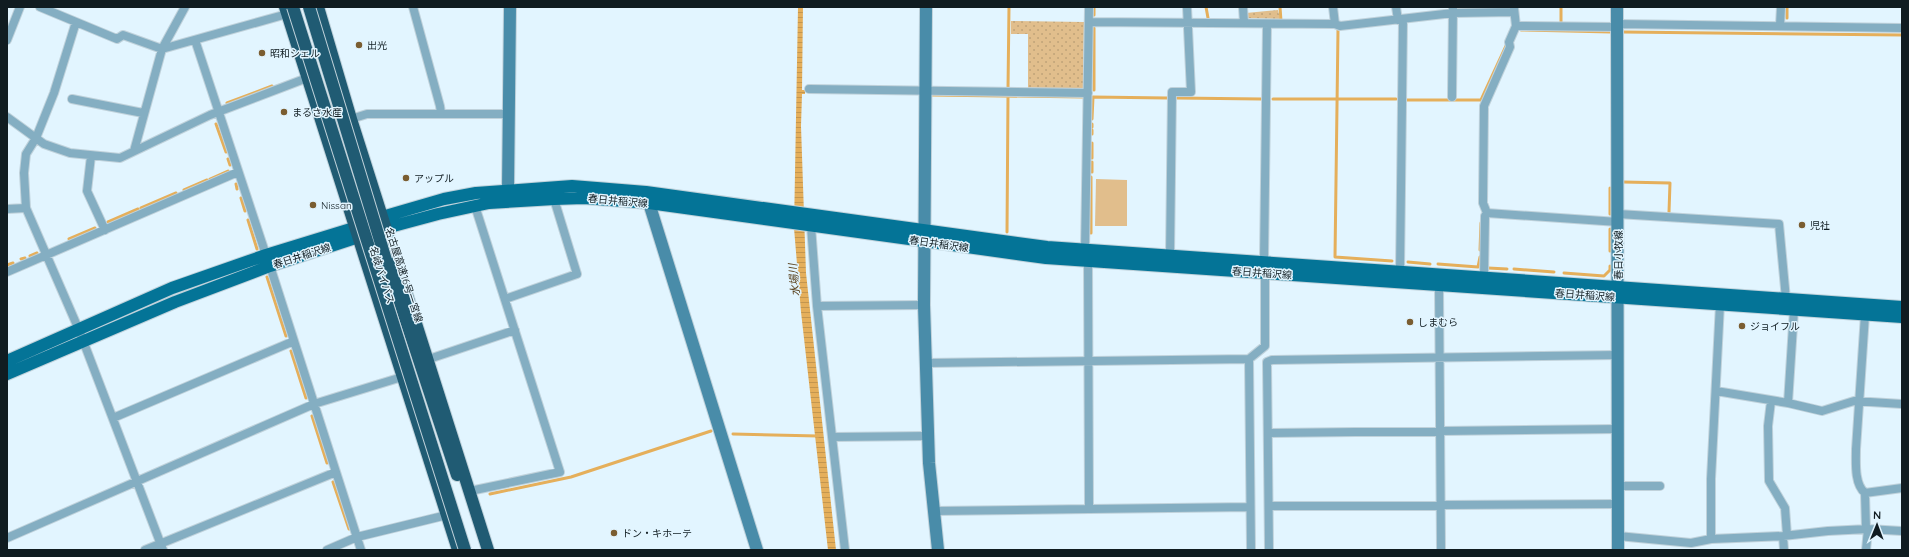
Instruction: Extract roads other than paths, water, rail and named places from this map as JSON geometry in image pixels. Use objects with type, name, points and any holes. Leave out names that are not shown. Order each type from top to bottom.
[{"type":"highway","name":"名岐バイパス","points":[[318,8],[351,119],[429,359],[488,550]]},
{"type":"highway","name":"名古屋高速16号一宮線","points":[[318,8],[386,260],[481,550]]},
{"type":"highway","name":"名岐バイパス","points":[[288,9],[307,78],[458,550]]},
{"type":"highway","points":[[288,9],[465,550]]},
{"type":"main road","name":"春日井稲沢線","points":[[7,361],[172,288],[268,261],[356,233],[444,199],[476,193],[572,186],[646,192],[809,222],[924,236],[1005,242],[1087,255],[1265,268],[1400,272],[1484,277],[1720,304],[1902,317]]},
{"type":"main road","name":"春日井稲沢線","points":[[384,223],[438,214],[489,203],[554,198],[584,198],[649,203],[788,218]]},
{"type":"main road","name":"春日井稲沢線","points":[[1087,255],[1170,256],[1265,268],[1439,286],[1786,299],[1902,307]]},
{"type":"main road","name":"春日井稲沢線","points":[[7,374],[268,261]]},
{"type":"street","points":[[7,40],[20,7]]},
{"type":"street","points":[[40,7],[116,39],[123,36],[162,49],[195,40],[288,9]]},
{"type":"street","points":[[60,16],[64,7]]},
{"type":"street","points":[[134,151],[143,113],[162,49],[185,7]]},
{"type":"street","points":[[413,7],[441,114]]},
{"type":"street","points":[[508,190],[510,7]]},
{"type":"street","points":[[926,7],[924,305],[932,511],[938,550]]},
{"type":"street","points":[[1089,7],[1087,255],[1089,509]]},
{"type":"street","points":[[1170,256],[1172,92],[1191,92],[1187,7]]},
{"type":"street","points":[[1243,7],[1244,23]]},
{"type":"street","points":[[1333,7],[1335,24]]},
{"type":"street","points":[[1396,7],[1401,20],[1400,272]]},
{"type":"street","name":"春日小牧線","points":[[1617,7],[1618,550]]},
{"type":"street","points":[[1780,25],[1781,7]]},
{"type":"street","points":[[1089,22],[1335,24],[1340,26],[1401,20],[1453,10],[1514,9],[1516,26],[1509,42],[1510,47],[1484,106],[1483,203],[1487,213],[1485,216],[1484,277]]},
{"type":"street","points":[[1452,97],[1453,10]]},
{"type":"street","points":[[76,22],[54,93],[36,138],[26,154],[24,173],[26,208],[79,330],[162,547]]},
{"type":"street","points":[[926,363],[1249,359],[1265,346],[1267,24]]},
{"type":"street","points":[[1516,26],[1780,25],[1902,28]]},
{"type":"street","points":[[195,40],[361,550]]},
{"type":"street","points":[[7,117],[44,144],[70,153],[120,158],[210,116],[307,78]]},
{"type":"street","points":[[809,89],[1088,93]]},
{"type":"street","points":[[72,99],[143,113]]},
{"type":"street","points":[[351,119],[367,114],[509,114]]},
{"type":"street","points":[[91,156],[87,191],[105,230]]},
{"type":"street","points":[[7,272],[238,172]]},
{"type":"street","points":[[505,299],[577,274],[554,198]]},
{"type":"street","points":[[649,203],[757,550]]},
{"type":"street","points":[[470,491],[560,472],[475,206]]},
{"type":"street","points":[[7,209],[26,208]]},
{"type":"street","points":[[1487,213],[1779,224],[1786,299]]},
{"type":"street","points":[[809,222],[845,550]]},
{"type":"street","points":[[1439,286],[1441,550]]},
{"type":"street","points":[[1710,539],[1720,304]]},
{"type":"street","points":[[818,306],[924,305]]},
{"type":"street","points":[[1788,403],[1794,310]]},
{"type":"street","points":[[1865,315],[1856,449],[1856,471],[1861,490],[1865,493],[1867,529],[1866,550]]},
{"type":"street","points":[[429,359],[515,330]]},
{"type":"street","points":[[113,418],[294,341]]},
{"type":"street","points":[[1269,550],[1267,362],[1272,360],[1618,355]]},
{"type":"street","points":[[1249,359],[1251,550]]},
{"type":"street","points":[[7,538],[314,404],[402,377]]},
{"type":"street","points":[[1716,391],[1788,403],[1822,411],[1854,401],[1902,404]]},
{"type":"street","points":[[1771,401],[1768,426],[1769,481],[1785,508],[1784,550]]},
{"type":"street","points":[[1268,433],[1618,429]]},
{"type":"street","points":[[832,437],[928,436]]},
{"type":"street","points":[[145,550],[162,547],[336,472]]},
{"type":"street","points":[[1619,486],[1660,486]]},
{"type":"street","points":[[1865,493],[1902,488]]},
{"type":"street","points":[[1269,506],[1619,504]]},
{"type":"street","points":[[932,511],[1250,507]]},
{"type":"street","points":[[327,550],[357,537],[447,515]]},
{"type":"street","points":[[1618,536],[1690,547],[1710,539],[1785,536],[1867,529],[1902,531]]},
{"type":"waterway","points":[[1008,89],[1009,7]]},
{"type":"waterway","points":[[1094,7],[1094,15]]},
{"type":"waterway","points":[[1206,7],[1208,18]]},
{"type":"waterway","points":[[1280,7],[1281,21]]},
{"type":"waterway","points":[[1561,7],[1561,23]]},
{"type":"waterway","points":[[1787,7],[1787,18]]},
{"type":"waterway","points":[[1094,28],[1094,90]]},
{"type":"waterway","points":[[1338,30],[1335,257],[1392,261]]},
{"type":"waterway","points":[[1521,30],[1611,32]]},
{"type":"waterway","points":[[1623,32],[1902,35]]},
{"type":"waterway","points":[[1407,100],[1481,100],[1506,46]]},
{"type":"waterway","points":[[227,103],[272,86]]},
{"type":"waterway","points":[[932,95],[1083,97]]},
{"type":"waterway","points":[[1007,232],[1008,96]]},
{"type":"waterway","points":[[1092,119],[1093,97],[1167,98]]},
{"type":"waterway","points":[[1177,98],[1261,99]]},
{"type":"waterway","points":[[1273,99],[1396,99]]},
{"type":"waterway","points":[[216,124],[226,152]]},
{"type":"waterway","points":[[1092,143],[1092,158]]},
{"type":"waterway","points":[[228,159],[230,165]]},
{"type":"waterway","points":[[1092,162],[1092,172]]},
{"type":"waterway","points":[[210,179],[228,171]]},
{"type":"waterway","points":[[1091,177],[1091,233]]},
{"type":"waterway","points":[[184,190],[207,180]]},
{"type":"waterway","points":[[1623,182],[1670,183],[1669,212]]},
{"type":"waterway","points":[[236,184],[237,189]]},
{"type":"waterway","points":[[1610,188],[1610,214]]},
{"type":"waterway","points":[[141,208],[176,193]]},
{"type":"waterway","points":[[241,198],[245,211]]},
{"type":"waterway","points":[[108,222],[138,209]]},
{"type":"waterway","points":[[248,220],[257,249]]},
{"type":"waterway","points":[[1480,250],[1481,223]]},
{"type":"waterway","points":[[69,239],[95,228]]},
{"type":"waterway","points":[[1610,229],[1610,251]]},
{"type":"waterway","points":[[30,256],[37,253]]},
{"type":"waterway","points":[[1438,264],[1478,267],[1480,257]]},
{"type":"waterway","points":[[21,259],[25,258]]},
{"type":"waterway","points":[[1408,262],[1430,264]]},
{"type":"waterway","points":[[7,265],[13,263]]},
{"type":"waterway","points":[[1564,273],[1604,276],[1610,270],[1610,266]]},
{"type":"waterway","points":[[1488,268],[1507,269]]},
{"type":"waterway","points":[[1514,269],[1554,272]]},
{"type":"waterway","points":[[267,277],[286,336]]},
{"type":"waterway","points":[[291,351],[306,398]]},
{"type":"waterway","points":[[312,416],[327,463]]},
{"type":"waterway","points":[[490,494],[571,477],[711,431]]},
{"type":"waterway","points":[[733,434],[818,436]]},
{"type":"waterway","points":[[333,482],[349,529]]},
{"type":"place","name":"出光","points":[[359,45]]},
{"type":"place","name":"昭和シェル","points":[[262,53]]},
{"type":"place","name":"まるさ水産","points":[[284,112]]},
{"type":"place","name":"アップル","points":[[406,178]]},
{"type":"place","name":"Nissan","points":[[313,205]]},
{"type":"place","name":"児社","points":[[1802,225]]},
{"type":"place","name":"しまむら","points":[[1410,322]]},
{"type":"place","name":"ジョイフル","points":[[1742,326]]},
{"type":"place","name":"ドン・キホーテ","points":[[614,533]]},
{"type":"water label","name":"水場川","points":[[794,280]]}]
